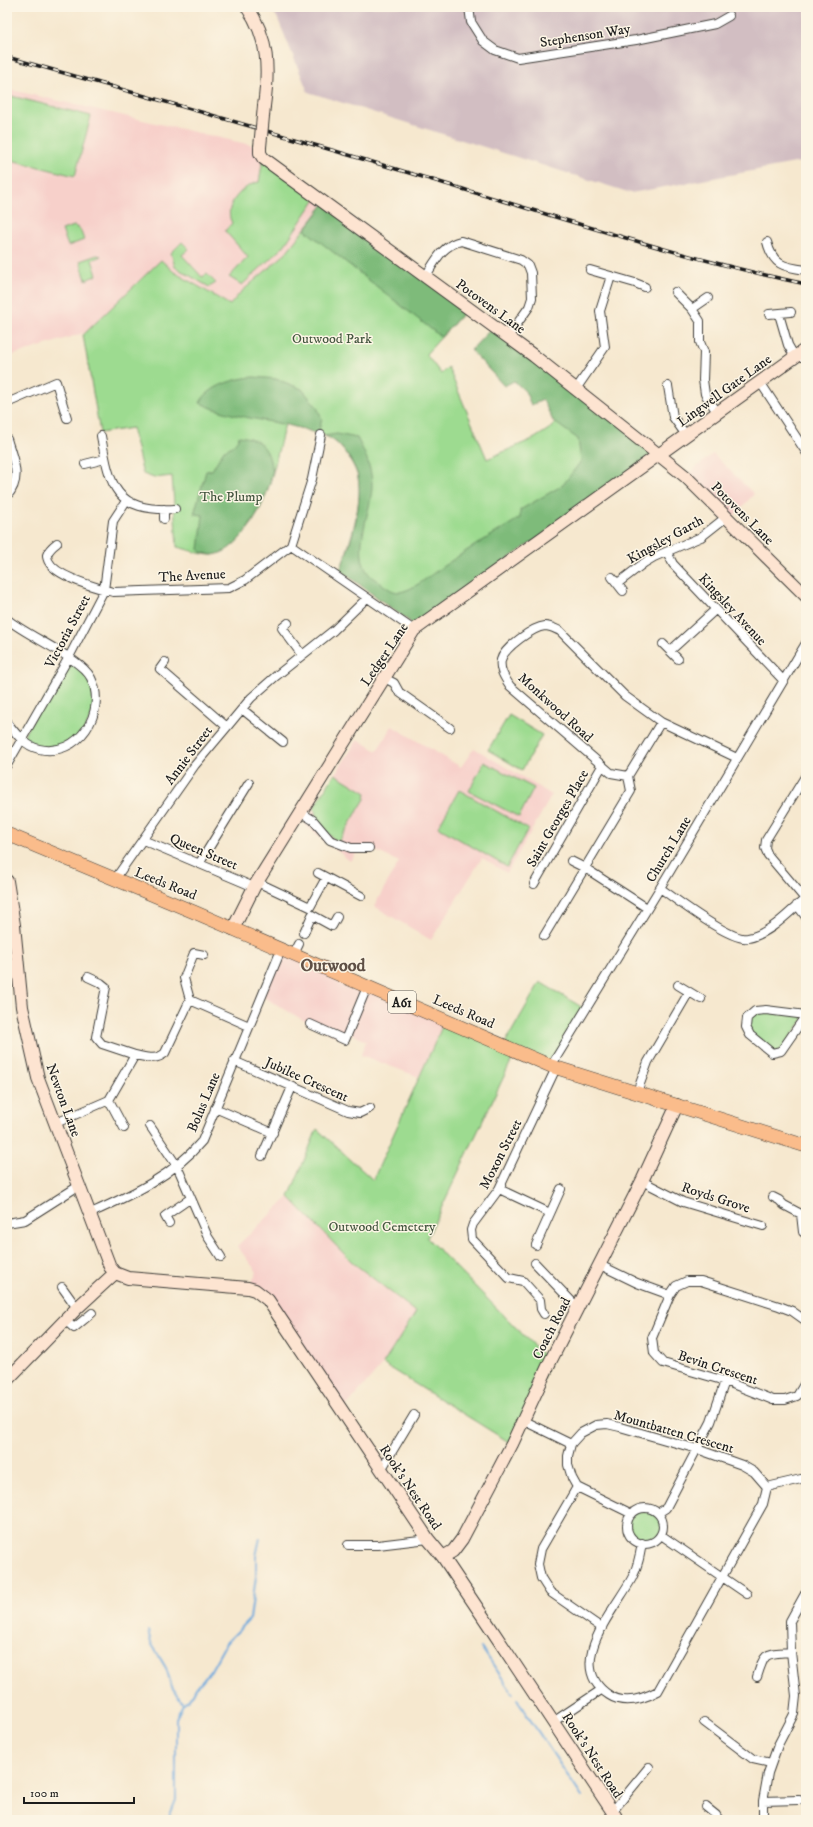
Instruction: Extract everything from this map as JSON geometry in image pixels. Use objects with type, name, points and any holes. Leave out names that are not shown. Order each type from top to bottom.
[{"type":"main road","name":"Leeds Road","points":[[7,834],[281,950],[296,950],[367,987],[554,1067],[806,1146]]},
{"type":"street","name":"Potovens Lane","points":[[247,7],[263,37],[266,54],[264,106],[260,147],[260,153],[263,158],[507,338],[534,356],[659,455],[685,476],[725,518],[806,596]]},
{"type":"street","name":"Stephenson Way","points":[[469,7],[471,22],[483,41],[495,50],[518,58],[643,39],[720,23],[728,16]]},
{"type":"street","points":[[425,277],[444,248],[452,243],[461,241],[521,260],[528,265],[531,273],[532,298],[529,307],[507,338]]},
{"type":"street","points":[[768,242],[773,258],[779,263],[806,270]]},
{"type":"street","points":[[590,270],[645,287]]},
{"type":"street","points":[[576,389],[605,347],[600,311],[611,276]]},
{"type":"street","points":[[675,292],[700,321],[700,342],[704,352],[703,380],[705,394],[717,412]]},
{"type":"street","points":[[692,310],[708,298]]},
{"type":"street","points":[[769,314],[791,312]]},
{"type":"street","points":[[779,314],[788,345],[800,357]]},
{"type":"street","name":"Lingwell Gate Lane","points":[[659,455],[760,382],[800,357],[806,350]]},
{"type":"street","points":[[7,402],[56,382],[67,418]]},
{"type":"street","points":[[760,382],[805,450]]},
{"type":"street","points":[[668,386],[673,417],[686,435]]},
{"type":"street","points":[[321,435],[312,479],[291,545],[414,630]]},
{"type":"street","points":[[100,436],[112,484],[126,501],[138,507],[175,509]]},
{"type":"street","points":[[7,439],[16,468],[15,484],[7,496]]},
{"type":"street","name":"Ledger Lane","points":[[233,929],[255,885],[414,630],[659,455]]},
{"type":"street","points":[[85,464],[105,459]]},
{"type":"street","name":"Victoria Street","points":[[7,765],[69,657],[104,590],[114,521],[126,501]]},
{"type":"street","points":[[164,509],[164,519]]},
{"type":"street","name":"Kingsley Garth","points":[[618,583],[644,563],[701,537],[725,518]]},
{"type":"street","name":"The Avenue","points":[[57,543],[49,550],[47,556],[50,565],[62,575],[113,592],[229,588],[245,580],[291,545]]},
{"type":"street","name":"Kingsley Avenue","points":[[667,552],[673,564],[783,680]]},
{"type":"street","points":[[612,577],[623,591]]},
{"type":"street","points":[[227,727],[251,698],[334,630],[367,598]]},
{"type":"street","points":[[670,651],[715,610]]},
{"type":"street","points":[[7,619],[32,637],[69,657],[83,667],[91,678],[95,693],[95,709],[90,725],[80,738],[67,746],[53,750],[38,749],[21,740],[7,722]]},
{"type":"street","points":[[288,623],[282,628],[302,655]]},
{"type":"street","name":"Monkwood Road","points":[[628,776],[611,773],[510,686],[502,673],[501,661],[505,651],[518,640],[544,626],[552,627],[560,631],[625,696],[661,722],[737,758]]},
{"type":"street","name":"Church Lane","points":[[554,1067],[647,908],[806,643]]},
{"type":"street","points":[[663,644],[678,659]]},
{"type":"street","name":"Annie Street","points":[[115,879],[195,765],[227,727],[160,669],[165,662]]},
{"type":"street","points":[[384,678],[394,683],[399,692],[450,728]]},
{"type":"street","points":[[242,709],[283,742]]},
{"type":"street","points":[[544,936],[631,792],[628,776],[661,722]]},
{"type":"street","name":"Saint Georges Place","points":[[534,884],[602,766]]},
{"type":"street","points":[[660,888],[721,930],[733,936],[746,939],[768,929],[806,899],[768,855],[765,848],[766,840],[806,775]]},
{"type":"street","points":[[199,864],[249,783]]},
{"type":"street","points":[[300,812],[313,820],[330,840],[351,848],[369,848]]},
{"type":"street","name":"Queen Street","points":[[143,840],[199,864],[310,907],[326,878]]},
{"type":"street","points":[[571,861],[585,868],[647,908]]},
{"type":"street","points":[[318,873],[361,896]]},
{"type":"street","name":"Newton Lane","points":[[7,881],[14,925],[22,1007],[38,1078],[108,1260],[115,1273]]},
{"type":"street","points":[[797,906],[806,917]]},
{"type":"street","points":[[304,933],[312,915],[332,926],[337,917]]},
{"type":"street","name":"Bolus Lane","points":[[91,1213],[134,1194],[189,1157],[202,1141],[281,950]]},
{"type":"street","points":[[88,977],[102,983],[106,987],[96,1036],[102,1044],[135,1054],[160,1058],[165,1053],[190,1000],[184,978],[194,953],[204,955]]},
{"type":"street","points":[[678,985],[701,999]]},
{"type":"street","points":[[310,1024],[345,1040],[367,987]]},
{"type":"street","points":[[637,1092],[648,1062],[690,992]]},
{"type":"street","points":[[190,1000],[249,1026]]},
{"type":"street","points":[[766,1010],[806,1015],[781,1051],[772,1053],[750,1035],[746,1027],[747,1018],[755,1011],[766,1010]]},
{"type":"street","points":[[56,1123],[109,1100],[135,1054]]},
{"type":"street","name":"Jubilee Crescent","points":[[234,1061],[348,1111],[360,1113],[370,1108]]},
{"type":"street","name":"Moxon Street","points":[[544,1314],[541,1309],[540,1300],[523,1281],[509,1278],[472,1239],[471,1230],[473,1224],[499,1188],[554,1067]]},
{"type":"street","points":[[262,1156],[292,1087]]},
{"type":"street","points":[[109,1100],[124,1128]]},
{"type":"street","name":"Coach Road","points":[[443,1557],[453,1551],[462,1539],[524,1421],[550,1362],[642,1181],[677,1105]]},
{"type":"street","points":[[215,1108],[273,1133]]},
{"type":"street","points":[[150,1126],[177,1166],[208,1237],[221,1257]]},
{"type":"street","name":"Royds Grove","points":[[642,1181],[683,1202],[763,1226]]},
{"type":"street","points":[[7,1223],[25,1220],[80,1185]]},
{"type":"street","points":[[499,1188],[550,1213]]},
{"type":"street","points":[[536,1245],[561,1189]]},
{"type":"street","points":[[773,1197],[800,1214],[803,1232],[806,1234]]},
{"type":"street","points":[[169,1223],[165,1216],[192,1198]]},
{"type":"street","points":[[535,1263],[578,1308]]},
{"type":"street","points":[[600,1265],[637,1283],[670,1295]]},
{"type":"street","points":[[7,1380],[77,1308],[115,1273]]},
{"type":"street","name":"Rook's Nest Road","points":[[115,1273],[128,1278],[248,1288],[261,1294],[274,1307],[381,1470],[428,1540],[443,1557],[615,1816]]},
{"type":"street","name":"Bevin Crescent","points":[[806,1320],[792,1311],[701,1281],[687,1281],[676,1286],[670,1295],[652,1338],[654,1353],[663,1363],[725,1381],[773,1400],[785,1400],[797,1396],[806,1381]]},
{"type":"street","points":[[62,1287],[77,1308]]},
{"type":"street","points":[[65,1320],[74,1328],[92,1313]]},
{"type":"street","points":[[658,1513],[666,1508],[697,1449],[710,1422],[725,1381]]},
{"type":"street","points":[[381,1470],[414,1415]]},
{"type":"street","points":[[524,1421],[571,1444],[568,1456],[568,1466],[577,1487],[632,1514]]},
{"type":"street","name":"Mountbatten Crescent","points":[[571,1444],[581,1433],[596,1425],[607,1424],[697,1449],[742,1464],[754,1472],[767,1487]]},
{"type":"street","points":[[642,1543],[639,1561],[632,1578],[602,1628],[590,1657],[592,1672],[601,1690],[614,1698],[629,1700],[645,1698],[658,1691],[763,1504],[767,1487],[801,1479]]},
{"type":"street","points":[[577,1487],[541,1548],[538,1564],[541,1578],[550,1592],[602,1628]]},
{"type":"street","points":[[646,1508],[658,1513],[663,1523],[661,1535],[653,1542],[642,1543],[636,1541],[629,1532],[628,1521],[632,1514],[640,1509],[646,1508]]},
{"type":"street","points":[[661,1535],[747,1594]]},
{"type":"street","points":[[348,1545],[378,1545],[428,1540]]},
{"type":"street","points":[[763,1820],[763,1801],[771,1762],[794,1714],[796,1696],[791,1652],[790,1621],[806,1592]]},
{"type":"street","points":[[757,1677],[764,1658],[768,1654],[791,1652]]},
{"type":"street","points":[[553,1722],[601,1690]]},
{"type":"street","points":[[704,1722],[753,1758],[771,1762]]},
{"type":"street","points":[[615,1816],[649,1767]]},
{"type":"street","points":[[763,1801],[799,1800]]},
{"type":"street","points":[[706,1807],[716,1814],[719,1820]]},
{"type":"shaded area","points":[[269,7],[806,7],[806,161],[631,193],[308,92],[277,17]]},
{"type":"shaded area","points":[[7,89],[260,147],[260,153],[325,203],[284,255],[240,293],[230,305],[174,272],[161,260],[87,332],[7,357]]},
{"type":"shaded area","points":[[713,454],[754,494],[729,521],[685,476]]},
{"type":"shaded area","points":[[392,726],[461,767],[474,748],[552,795],[507,873],[482,858],[431,940],[374,906],[399,862],[376,851],[357,852],[350,861],[305,825],[314,807],[358,739],[377,751]]},
{"type":"shaded area","points":[[281,950],[445,1020],[419,1077],[361,1055],[366,1041],[348,1032],[345,1040],[310,1024],[262,996]]},
{"type":"shaded area","points":[[289,1197],[351,1261],[416,1312],[383,1364],[342,1411],[274,1307],[248,1288],[257,1272],[237,1246]]},
{"type":"green space","points":[[7,95],[91,116],[75,176],[7,159]]},
{"type":"green space","points":[[263,158],[317,197],[284,246],[242,285],[229,277],[248,257],[225,231],[232,223],[230,210],[236,197],[247,187],[259,182]]},
{"type":"green space","name":"Outwood Park","points":[[325,203],[468,308],[426,354],[441,374],[448,367],[487,459],[535,438],[552,427],[576,389],[639,439],[413,624],[340,570],[348,549],[358,509],[359,484],[357,474],[347,456],[341,447],[329,438],[310,430],[285,424],[267,492],[261,508],[253,522],[242,536],[229,547],[219,553],[208,555],[177,547],[172,476],[154,478],[143,474],[132,428],[100,433],[83,335],[161,260],[174,272],[230,305],[240,293],[284,255]]},
{"type":"green space","points":[[325,203],[468,308],[441,337],[305,230]]},
{"type":"green space","points":[[74,226],[80,229],[84,240],[68,246],[62,230]]},
{"type":"green space","points":[[182,242],[189,249],[182,255],[202,277],[207,274],[216,283],[209,287],[175,267],[171,253]]},
{"type":"green space","points":[[97,255],[101,256],[92,260],[97,275],[86,280],[80,261]]},
{"type":"green space","points":[[493,327],[659,455],[413,624],[340,570],[355,524],[359,499],[358,477],[352,463],[342,448],[335,441],[324,436],[337,434],[357,438],[369,465],[372,483],[362,541],[363,563],[368,573],[387,588],[395,591],[404,591],[421,582],[466,551],[520,518],[520,510],[563,485],[581,461],[578,439],[553,421],[543,400],[531,405],[525,391],[514,381],[504,386],[471,350]]},
{"type":"green space","points":[[254,377],[276,379],[302,389],[317,407],[322,419],[318,434],[289,425],[244,417],[214,409],[200,403],[209,392],[223,384],[239,379]]},
{"type":"green space","name":"The Plump","points":[[239,436],[257,441],[268,454],[271,467],[273,467],[267,491],[254,520],[235,544],[224,551],[213,555],[201,552],[199,550],[203,515],[194,514],[206,471],[212,470],[224,450],[229,448]]},
{"type":"green space","points":[[69,657],[91,678],[95,709],[80,738],[53,750],[21,740]]},
{"type":"green space","points":[[509,715],[542,735],[522,770],[488,750]]},
{"type":"green space","points":[[484,762],[534,788],[519,817],[469,791]]},
{"type":"green space","points":[[335,774],[366,793],[365,799],[338,843],[313,820],[316,815],[314,807]]},
{"type":"green space","points":[[459,790],[528,829],[507,867],[438,827]]},
{"type":"green space","name":"Outwood Cemetery","points":[[540,982],[585,1009],[551,1066],[516,1051],[427,1238],[550,1362],[512,1444],[383,1364],[416,1312],[351,1261],[289,1197],[317,1129],[373,1180],[445,1020],[504,1045]]},
{"type":"green space","points":[[755,1011],[806,1015],[781,1051],[772,1053],[750,1035],[747,1018]]},
{"type":"green space","points":[[645,1508],[655,1511],[660,1516],[663,1526],[660,1536],[655,1541],[645,1544],[635,1541],[630,1536],[627,1526],[630,1516],[635,1511]]},
{"type":"waterway","points":[[168,1820],[176,1800],[176,1718],[183,1704],[193,1694],[211,1670],[226,1643],[250,1619],[256,1577],[256,1556],[260,1538]]},
{"type":"waterway","points":[[148,1631],[151,1643],[166,1668],[172,1687],[183,1704]]},
{"type":"waterway","points":[[481,1647],[513,1694]]},
{"type":"waterway","points":[[517,1700],[582,1797]]},
{"type":"railway","points":[[7,57],[288,137],[674,252],[718,264],[806,284]]},
{"type":"district","name":"Outwood","points":[[333,965]]}]
